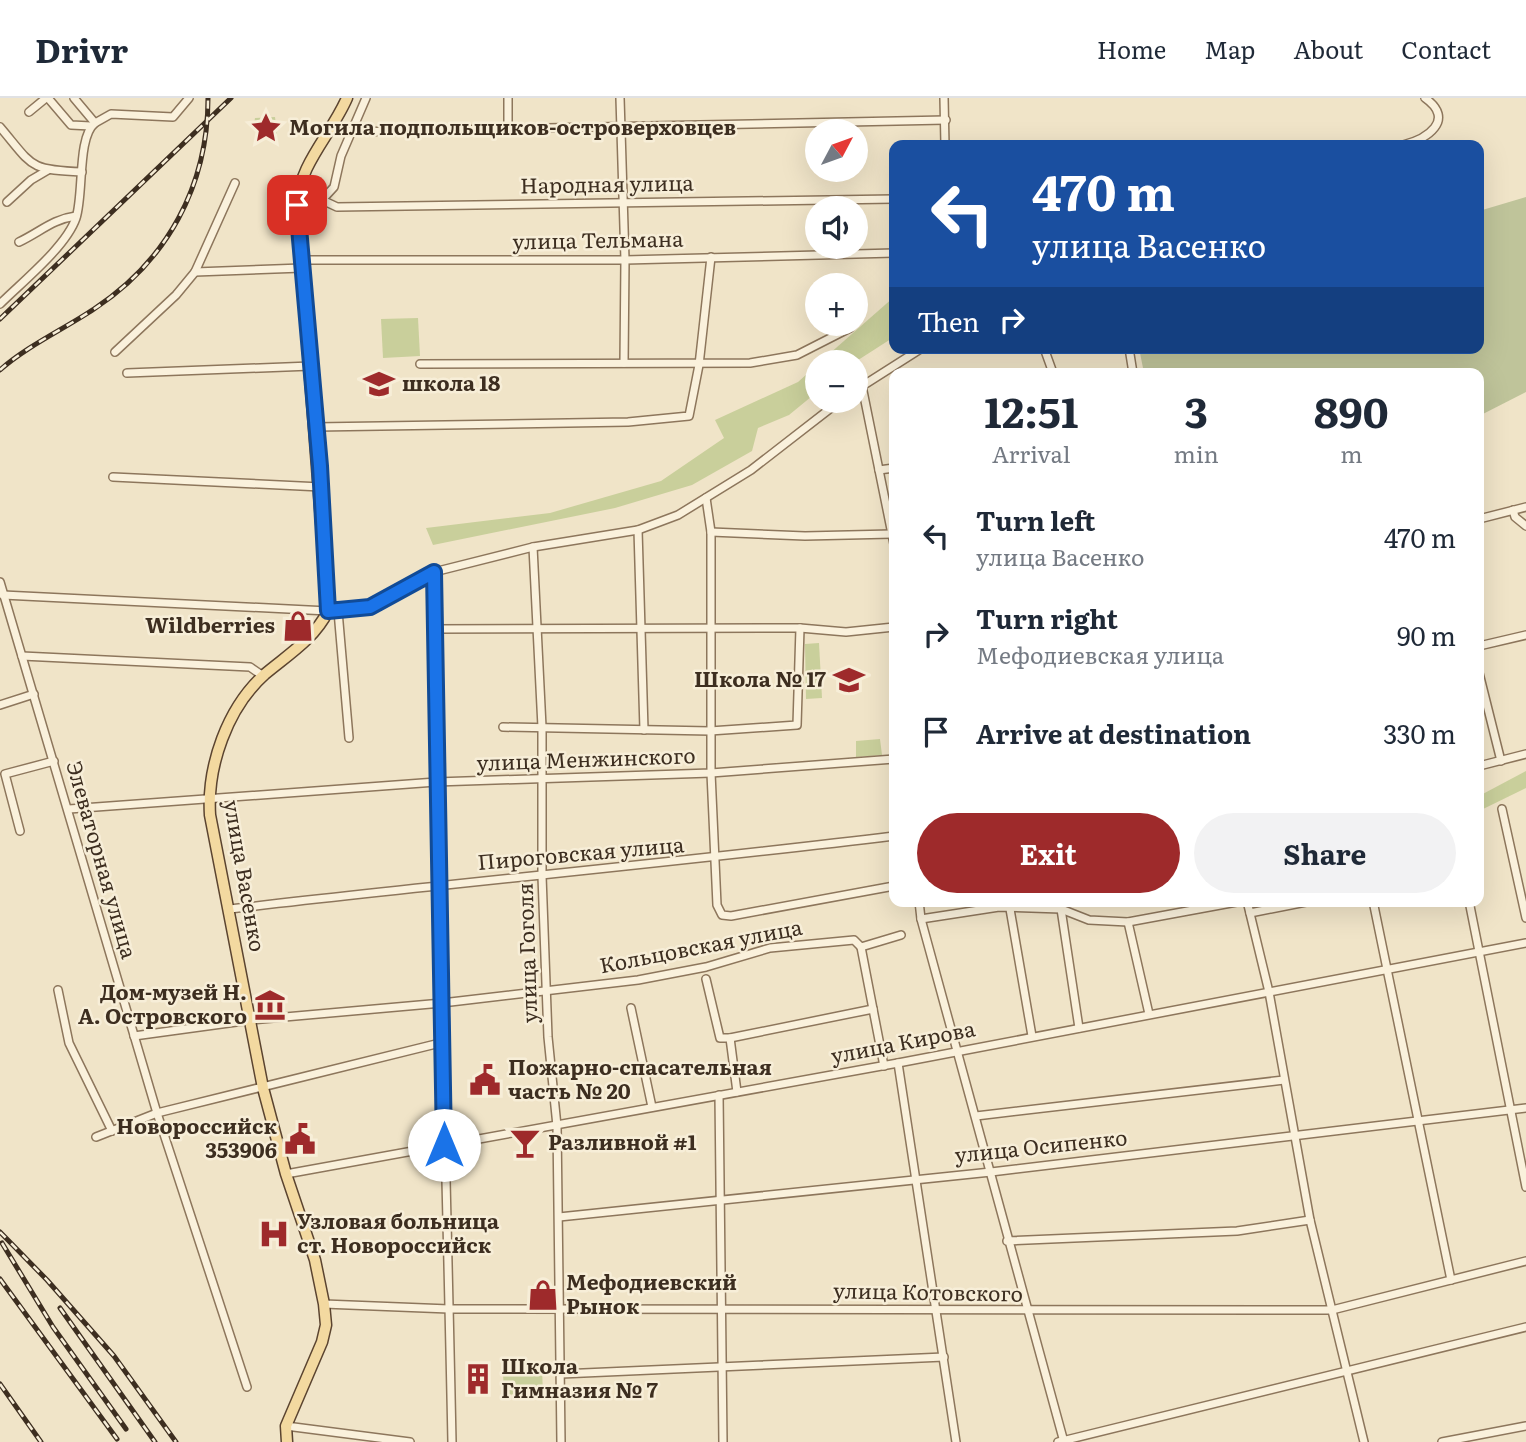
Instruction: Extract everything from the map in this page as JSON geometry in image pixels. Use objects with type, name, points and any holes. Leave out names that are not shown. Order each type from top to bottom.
[{"type":"main road","points":[[333,611],[297,205],[298,190],[305,170],[346,98]]},
{"type":"main road","name":"улица Васенко","points":[[287,1442],[286,1426],[322,1342],[326,1325],[324,1304],[315,1260],[286,1174],[263,1088],[209,797],[216,754],[243,702],[263,676],[318,631],[333,611]]},
{"type":"street","points":[[29,112],[47,98],[71,125],[93,124],[111,114],[176,116],[189,98]]},
{"type":"street","points":[[0,304],[68,233],[76,216],[93,124],[74,98]]},
{"type":"street","points":[[297,205],[322,200],[334,187],[350,132],[366,98]]},
{"type":"street","points":[[508,98],[509,131]]},
{"type":"street","points":[[620,98],[623,127],[624,363]]},
{"type":"street","points":[[944,98],[945,140]]},
{"type":"street","points":[[1423,140],[1434,131],[1438,116],[1433,104],[1425,98]]},
{"type":"street","points":[[350,132],[509,131],[946,120]]},
{"type":"street","points":[[0,127],[32,166],[82,172]]},
{"type":"street","points":[[0,141],[7,135]]},
{"type":"street","points":[[8,202],[48,170]]},
{"type":"street","points":[[115,352],[176,295],[195,272],[235,183]]},
{"type":"street","name":"Народная улица","points":[[322,200],[337,207],[624,201],[889,200]]},
{"type":"street","points":[[19,242],[40,232],[54,220],[76,216]]},
{"type":"street","name":"улица Тельмана","points":[[195,272],[302,264],[889,253]]},
{"type":"street","points":[[316,427],[628,422],[689,416],[699,365],[711,257]]},
{"type":"street","points":[[420,364],[699,365],[780,360],[797,355],[834,336]]},
{"type":"street","points":[[890,368],[913,354]]},
{"type":"street","points":[[127,373],[311,366]]},
{"type":"street","points":[[868,382],[889,369]]},
{"type":"street","points":[[1,588],[333,611],[370,607],[434,572],[533,547],[638,530],[678,515],[751,470],[825,413]]},
{"type":"street","points":[[865,413],[889,519]]},
{"type":"street","points":[[879,470],[889,469]]},
{"type":"street","points":[[113,477],[321,487]]},
{"type":"street","points":[[706,498],[711,532],[710,731],[717,905],[722,915],[731,916],[889,887]]},
{"type":"street","points":[[1484,518],[1526,506]]},
{"type":"street","points":[[1514,510],[1516,517],[1526,526]]},
{"type":"street","points":[[638,530],[644,730]]},
{"type":"street","points":[[711,532],[805,536],[889,534]]},
{"type":"street","name":"улица Гоголя","points":[[533,547],[542,727],[542,876],[548,1037],[557,1126],[562,1308],[561,1442]]},
{"type":"street","points":[[434,572],[438,884],[452,1442]]},
{"type":"street","name":"Элеваторная улица","points":[[1,588],[69,809],[157,1113],[247,1387]]},
{"type":"street","points":[[333,611],[349,738]]},
{"type":"street","points":[[503,727],[710,731],[797,725],[800,628]]},
{"type":"street","points":[[435,629],[800,628],[846,632],[889,628]]},
{"type":"street","points":[[1484,645],[1526,635]]},
{"type":"street","points":[[22,656],[250,667],[263,676]]},
{"type":"street","points":[[1484,693],[1501,761]]},
{"type":"street","points":[[0,705],[34,694]]},
{"type":"street","points":[[1484,764],[1526,754]]},
{"type":"street","name":"улица Менжинского","points":[[69,809],[436,782],[711,773],[889,759]]},
{"type":"street","points":[[20,831],[5,774],[54,761]]},
{"type":"street","points":[[1502,809],[1526,918]]},
{"type":"street","name":"Пироговская улица","points":[[230,909],[438,884],[715,858],[889,837]]},
{"type":"street","points":[[920,907],[1062,1442],[1346,1369],[1526,1327]]},
{"type":"street","points":[[921,919],[999,907],[1061,909],[1089,920],[1128,922],[1211,907]]},
{"type":"street","points":[[1247,907],[1269,992],[1310,1220],[1364,1442]]},
{"type":"street","points":[[1250,913],[1280,907]]},
{"type":"street","points":[[1374,907],[1451,1280]]},
{"type":"street","points":[[1470,907],[1526,1187]]},
{"type":"street","points":[[1010,909],[1032,1036]]},
{"type":"street","points":[[1061,909],[1079,1028]]},
{"type":"street","points":[[1128,922],[1149,1014]]},
{"type":"street","name":"Кольцовская улица","points":[[134,1036],[251,1020],[442,1003],[638,980],[706,967],[771,948],[854,940],[861,947],[898,936]]},
{"type":"street","name":"улица Кирова","points":[[286,1174],[884,1066],[1526,943]]},
{"type":"street","points":[[861,947],[884,1066]]},
{"type":"street","points":[[706,979],[720,1038],[873,1009]]},
{"type":"street","points":[[58,990],[69,1043],[112,1131]]},
{"type":"street","points":[[631,1008],[652,1107]]},
{"type":"street","points":[[730,1038],[737,1092]]},
{"type":"street","points":[[96,1137],[157,1113],[444,1042]]},
{"type":"street","points":[[898,1063],[956,1442]]},
{"type":"street","points":[[976,1116],[1284,1080]]},
{"type":"street","points":[[719,1096],[723,1442]]},
{"type":"street","name":"улица Осипенко","points":[[559,1217],[916,1177],[991,1172],[1526,1108]]},
{"type":"street","points":[[1007,1241],[1237,1231],[1310,1220]]},
{"type":"street","name":"улица Котовского","points":[[324,1304],[449,1309],[937,1309],[1027,1312],[1332,1310],[1526,1261]]},
{"type":"street","points":[[561,1374],[944,1357]]},
{"type":"street","points":[[286,1426],[411,1442]]},
{"type":"street","points":[[1442,1442],[1526,1426]]},
{"type":"green space","points":[[275,117],[277,134],[262,133],[254,124],[255,118]]},
{"type":"green space","points":[[1526,197],[1526,392],[1484,413],[1484,368],[1143,368],[1140,354],[1484,354],[1484,210]]},
{"type":"green space","points":[[889,301],[889,340],[868,354],[868,350],[834,350],[850,336],[868,336],[868,320]]},
{"type":"green space","points":[[418,318],[420,356],[383,358],[381,319]]},
{"type":"green space","points":[[805,376],[805,402],[789,415],[758,428],[752,451],[692,485],[615,508],[433,545],[426,528],[550,513],[661,481],[724,438],[715,420],[798,382]]},
{"type":"green space","points":[[819,643],[822,698],[806,699],[805,644]]},
{"type":"green space","points":[[880,739],[882,755],[856,757],[856,741]]},
{"type":"green space","points":[[1526,771],[1526,788],[1484,809],[1484,793]]},
{"type":"green space","points":[[542,1370],[543,1393],[504,1395],[503,1372]]},
{"type":"railway","points":[[0,370],[120,290],[143,268],[162,244],[191,191],[206,130],[208,98]]},
{"type":"railway","points":[[0,319],[231,98]]},
{"type":"railway","points":[[0,1232],[47,1280],[114,1356],[176,1442]]},
{"type":"railway","points":[[2,1243],[53,1327],[126,1429]]},
{"type":"railway","points":[[0,1279],[117,1439]]},
{"type":"railway","points":[[60,1308],[155,1442]]},
{"type":"railway","points":[[0,1384],[41,1442]]},
{"type":"place","name":"Могила подпольщиков-островерховцев","points":[[266,128]]},
{"type":"place","name":"школа 18","points":[[379,384]]},
{"type":"place","name":"Wildberries","points":[[298,626]]},
{"type":"place","name":"Школа № 17","points":[[849,680]]},
{"type":"place","name":"Дом-музей Н. А. Островского","points":[[270,1005]]},
{"type":"place","name":"Пожарно-спасательная часть № 20","points":[[485,1080]]},
{"type":"place","name":"Новороссийск 353906","points":[[300,1139]]},
{"type":"place","name":"Разливной #1","points":[[525,1143]]},
{"type":"place","name":"Узловая больница ст. Новороссийск","points":[[274,1234]]},
{"type":"place","name":"Мефодиевский Рынок","points":[[543,1295]]},
{"type":"place","name":"Школа Гимназия № 7","points":[[478,1379]]},
{"type":"route","points":[[297,205],[320,466],[328,611],[370,607],[434,572],[444,1145]]}]
